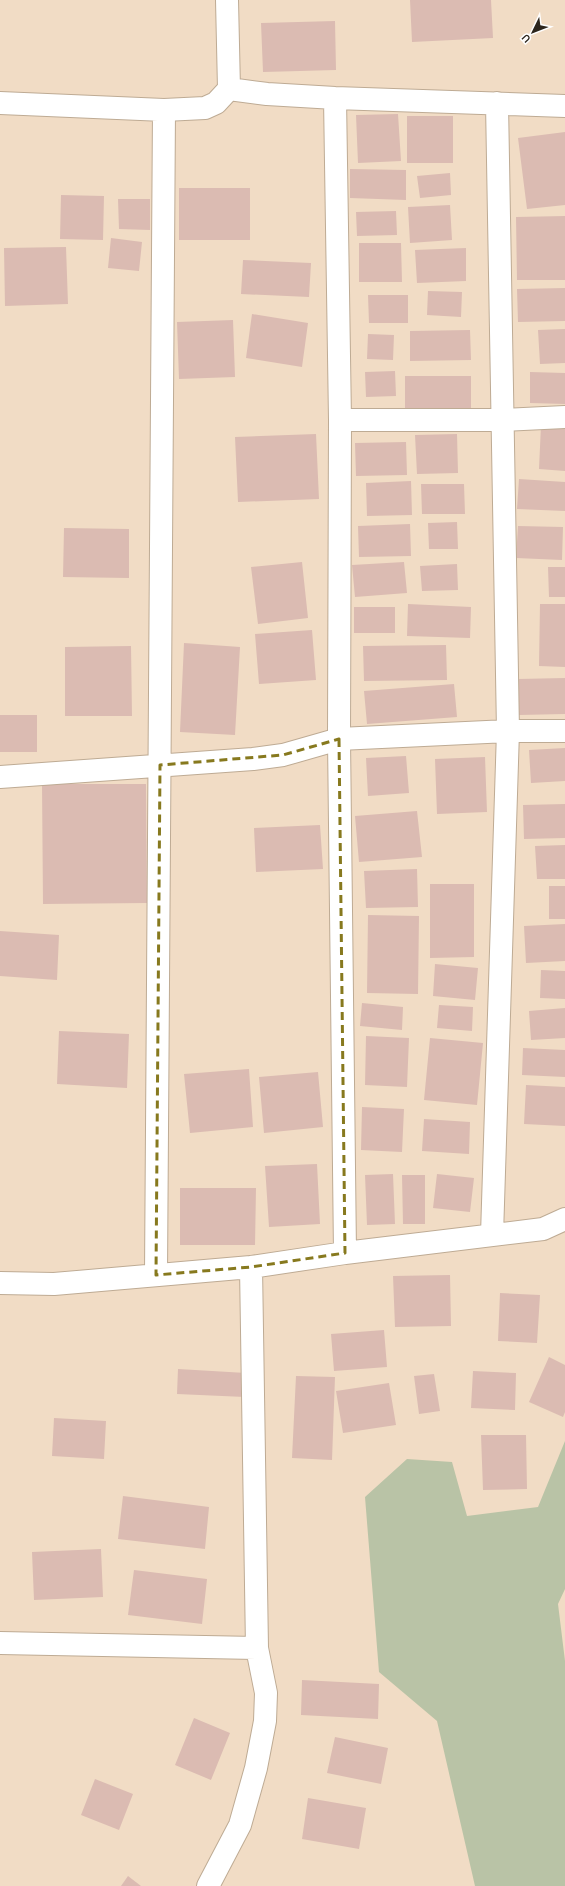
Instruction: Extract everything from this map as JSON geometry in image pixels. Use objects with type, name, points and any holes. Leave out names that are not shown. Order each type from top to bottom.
[{"type":"street","points":[[0,103],[164,110],[205,108],[216,103],[229,90],[227,0]]},
{"type":"street","points":[[229,90],[335,98],[565,106]]},
{"type":"street","points":[[335,98],[340,420],[339,739],[345,1253]]},
{"type":"street","points":[[492,1235],[508,731],[497,104]]},
{"type":"street","points":[[156,1275],[164,110]]},
{"type":"street","points":[[340,420],[503,420],[565,417]]},
{"type":"street","points":[[0,777],[160,765],[253,760],[283,755],[339,739],[508,731],[565,731]]},
{"type":"street","points":[[0,1283],[54,1284],[251,1267],[345,1253],[543,1230],[565,1219]]},
{"type":"street","points":[[208,1886],[240,1825],[256,1768],[265,1721],[266,1693],[257,1648],[251,1267]]},
{"type":"street","points":[[0,1643],[257,1648]]},
{"type":"highlighted area","points":[[339,739],[345,1253],[251,1267],[156,1275],[160,765],[283,755]]},
{"type":"green space","points":[[565,1441],[565,1589],[558,1604],[565,1661],[565,1886],[475,1886],[437,1721],[379,1672],[365,1497],[407,1459],[452,1462],[467,1516],[538,1507]]},
{"type":"building","points":[[410,0],[491,0],[493,38],[412,42]]},
{"type":"building","points":[[335,21],[336,70],[263,72],[261,23]]},
{"type":"building","points":[[398,114],[401,161],[358,163],[356,115]]},
{"type":"building","points":[[407,116],[453,116],[453,163],[407,163]]},
{"type":"building","points":[[565,132],[565,205],[527,209],[518,138]]},
{"type":"building","points":[[350,169],[406,170],[406,200],[350,198]]},
{"type":"building","points":[[450,173],[451,195],[420,198],[417,176]]},
{"type":"building","points":[[179,188],[250,188],[250,240],[179,240]]},
{"type":"building","points":[[61,195],[104,196],[103,240],[60,239]]},
{"type":"building","points":[[118,199],[150,199],[150,230],[119,229]]},
{"type":"building","points":[[450,205],[452,240],[410,243],[408,207]]},
{"type":"building","points":[[396,211],[397,235],[357,236],[356,212]]},
{"type":"building","points":[[565,216],[565,280],[517,280],[516,217]]},
{"type":"building","points":[[111,238],[142,242],[139,271],[108,268]]},
{"type":"building","points":[[359,243],[401,243],[402,282],[359,282]]},
{"type":"building","points":[[66,247],[68,304],[5,306],[4,248]]},
{"type":"building","points":[[466,248],[466,281],[417,283],[415,250]]},
{"type":"building","points":[[243,260],[311,263],[309,297],[241,294]]},
{"type":"building","points":[[565,288],[565,321],[518,322],[517,289]]},
{"type":"building","points":[[428,291],[462,292],[461,317],[427,315]]},
{"type":"building","points":[[368,295],[408,295],[408,323],[369,323]]},
{"type":"building","points":[[252,314],[308,323],[302,367],[246,358]]},
{"type":"building","points":[[233,320],[235,377],[179,379],[177,322]]},
{"type":"building","points":[[565,329],[565,363],[540,364],[538,330]]},
{"type":"building","points":[[470,330],[471,360],[410,361],[410,331]]},
{"type":"building","points":[[368,334],[394,335],[393,360],[367,359]]},
{"type":"building","points":[[395,371],[396,396],[366,397],[365,372]]},
{"type":"building","points":[[530,372],[565,373],[565,404],[530,403]]},
{"type":"building","points":[[405,376],[471,376],[471,409],[405,409]]},
{"type":"building","points":[[541,425],[565,426],[565,471],[539,469]]},
{"type":"building","points":[[316,434],[319,499],[238,502],[235,437]]},
{"type":"building","points":[[457,434],[458,473],[417,474],[415,435]]},
{"type":"building","points":[[406,442],[407,475],[356,476],[355,443]]},
{"type":"building","points":[[519,479],[565,482],[565,511],[517,509]]},
{"type":"building","points":[[411,481],[412,515],[367,516],[366,483]]},
{"type":"building","points":[[421,484],[464,484],[465,514],[422,514]]},
{"type":"building","points":[[457,522],[458,549],[429,549],[428,523]]},
{"type":"building","points":[[410,524],[411,556],[359,557],[358,526]]},
{"type":"building","points":[[518,526],[563,527],[562,560],[516,558]]},
{"type":"building","points":[[64,528],[129,529],[129,578],[63,577]]},
{"type":"building","points":[[302,562],[308,618],[258,624],[251,567]]},
{"type":"building","points":[[404,562],[407,593],[355,597],[352,565]]},
{"type":"building","points":[[457,564],[458,590],[422,591],[420,566]]},
{"type":"building","points":[[548,567],[565,567],[565,597],[549,597]]},
{"type":"building","points":[[408,604],[471,607],[470,638],[407,636]]},
{"type":"building","points":[[540,604],[565,604],[565,667],[539,666]]},
{"type":"building","points":[[354,607],[395,607],[395,633],[354,633]]},
{"type":"building","points":[[312,630],[316,680],[259,684],[255,634]]},
{"type":"building","points":[[184,643],[240,647],[235,735],[180,732]]},
{"type":"building","points":[[446,645],[447,680],[364,681],[363,646]]},
{"type":"building","points":[[131,646],[132,716],[65,716],[65,647]]},
{"type":"building","points":[[565,678],[565,714],[519,715],[518,679]]},
{"type":"building","points":[[454,684],[457,717],[367,724],[364,691]]},
{"type":"building","points":[[0,715],[37,715],[37,752],[0,752]]},
{"type":"building","points":[[565,748],[565,781],[531,783],[529,750]]},
{"type":"building","points":[[406,756],[409,793],[368,796],[366,758]]},
{"type":"building","points":[[485,757],[487,812],[437,814],[435,759]]},
{"type":"building","points":[[42,784],[146,784],[147,903],[43,904]]},
{"type":"building","points":[[565,804],[565,838],[524,839],[523,805]]},
{"type":"building","points":[[417,811],[422,857],[359,862],[355,816]]},
{"type":"building","points":[[320,825],[323,869],[256,872],[254,828]]},
{"type":"building","points":[[565,845],[565,879],[537,879],[535,846]]},
{"type":"building","points":[[417,869],[418,907],[366,908],[364,871]]},
{"type":"building","points":[[430,884],[474,884],[474,957],[430,958]]},
{"type":"building","points":[[549,886],[565,886],[565,919],[549,919]]},
{"type":"building","points":[[368,915],[419,916],[418,994],[367,993]]},
{"type":"building","points":[[565,924],[565,961],[526,963],[524,926]]},
{"type":"building","points":[[0,931],[59,935],[57,980],[0,976]]},
{"type":"building","points":[[435,964],[478,968],[475,1000],[433,996]]},
{"type":"building","points":[[541,970],[565,971],[565,999],[540,998]]},
{"type":"building","points":[[362,1003],[403,1007],[402,1030],[360,1026]]},
{"type":"building","points":[[439,1005],[473,1007],[472,1031],[437,1028]]},
{"type":"building","points":[[565,1008],[565,1038],[531,1040],[529,1011]]},
{"type":"building","points":[[59,1031],[129,1034],[127,1088],[57,1084]]},
{"type":"building","points":[[366,1036],[409,1038],[407,1087],[365,1085]]},
{"type":"building","points":[[430,1038],[483,1043],[477,1105],[424,1100]]},
{"type":"building","points":[[523,1048],[565,1050],[565,1077],[522,1075]]},
{"type":"building","points":[[249,1069],[253,1127],[190,1133],[184,1074]]},
{"type":"building","points":[[318,1072],[323,1127],[264,1133],[259,1077]]},
{"type":"building","points":[[526,1085],[565,1087],[565,1126],[524,1124]]},
{"type":"building","points":[[362,1107],[404,1109],[402,1152],[361,1150]]},
{"type":"building","points":[[424,1119],[470,1122],[469,1154],[422,1151]]},
{"type":"building","points":[[317,1164],[320,1224],[269,1227],[265,1166]]},
{"type":"building","points":[[393,1174],[395,1224],[367,1225],[365,1175]]},
{"type":"building","points":[[437,1174],[474,1178],[470,1212],[433,1208]]},
{"type":"building","points":[[402,1175],[425,1175],[425,1224],[403,1224]]},
{"type":"building","points":[[180,1188],[256,1188],[255,1245],[180,1245]]},
{"type":"building","points":[[450,1275],[451,1326],[395,1327],[393,1276]]},
{"type":"building","points":[[500,1293],[540,1295],[537,1343],[498,1341]]},
{"type":"building","points":[[384,1330],[387,1367],[334,1371],[331,1334]]},
{"type":"building","points":[[549,1357],[565,1365],[565,1412],[563,1417],[529,1402]]},
{"type":"building","points":[[178,1369],[246,1373],[245,1397],[177,1394]]},
{"type":"building","points":[[473,1371],[516,1373],[515,1410],[471,1408]]},
{"type":"building","points":[[434,1374],[440,1411],[419,1414],[414,1376]]},
{"type":"building","points":[[296,1376],[335,1377],[332,1460],[292,1458]]},
{"type":"building","points":[[389,1383],[396,1425],[343,1433],[336,1391]]},
{"type":"building","points":[[54,1418],[106,1421],[104,1459],[52,1456]]},
{"type":"building","points":[[481,1435],[526,1435],[527,1489],[483,1490]]},
{"type":"building","points":[[123,1496],[209,1507],[205,1549],[118,1539]]},
{"type":"building","points":[[101,1549],[103,1597],[34,1600],[32,1552]]},
{"type":"building","points":[[134,1570],[207,1579],[202,1624],[128,1615]]},
{"type":"building","points":[[302,1680],[379,1684],[378,1719],[301,1715]]},
{"type":"building","points":[[194,1718],[230,1733],[211,1780],[175,1765]]},
{"type":"building","points":[[335,1737],[388,1748],[381,1784],[327,1773]]},
{"type":"building","points":[[95,1779],[133,1794],[119,1830],[81,1815]]},
{"type":"building","points":[[308,1798],[366,1808],[359,1849],[302,1839]]},
{"type":"building","points":[[128,1876],[141,1886],[121,1886]]}]
